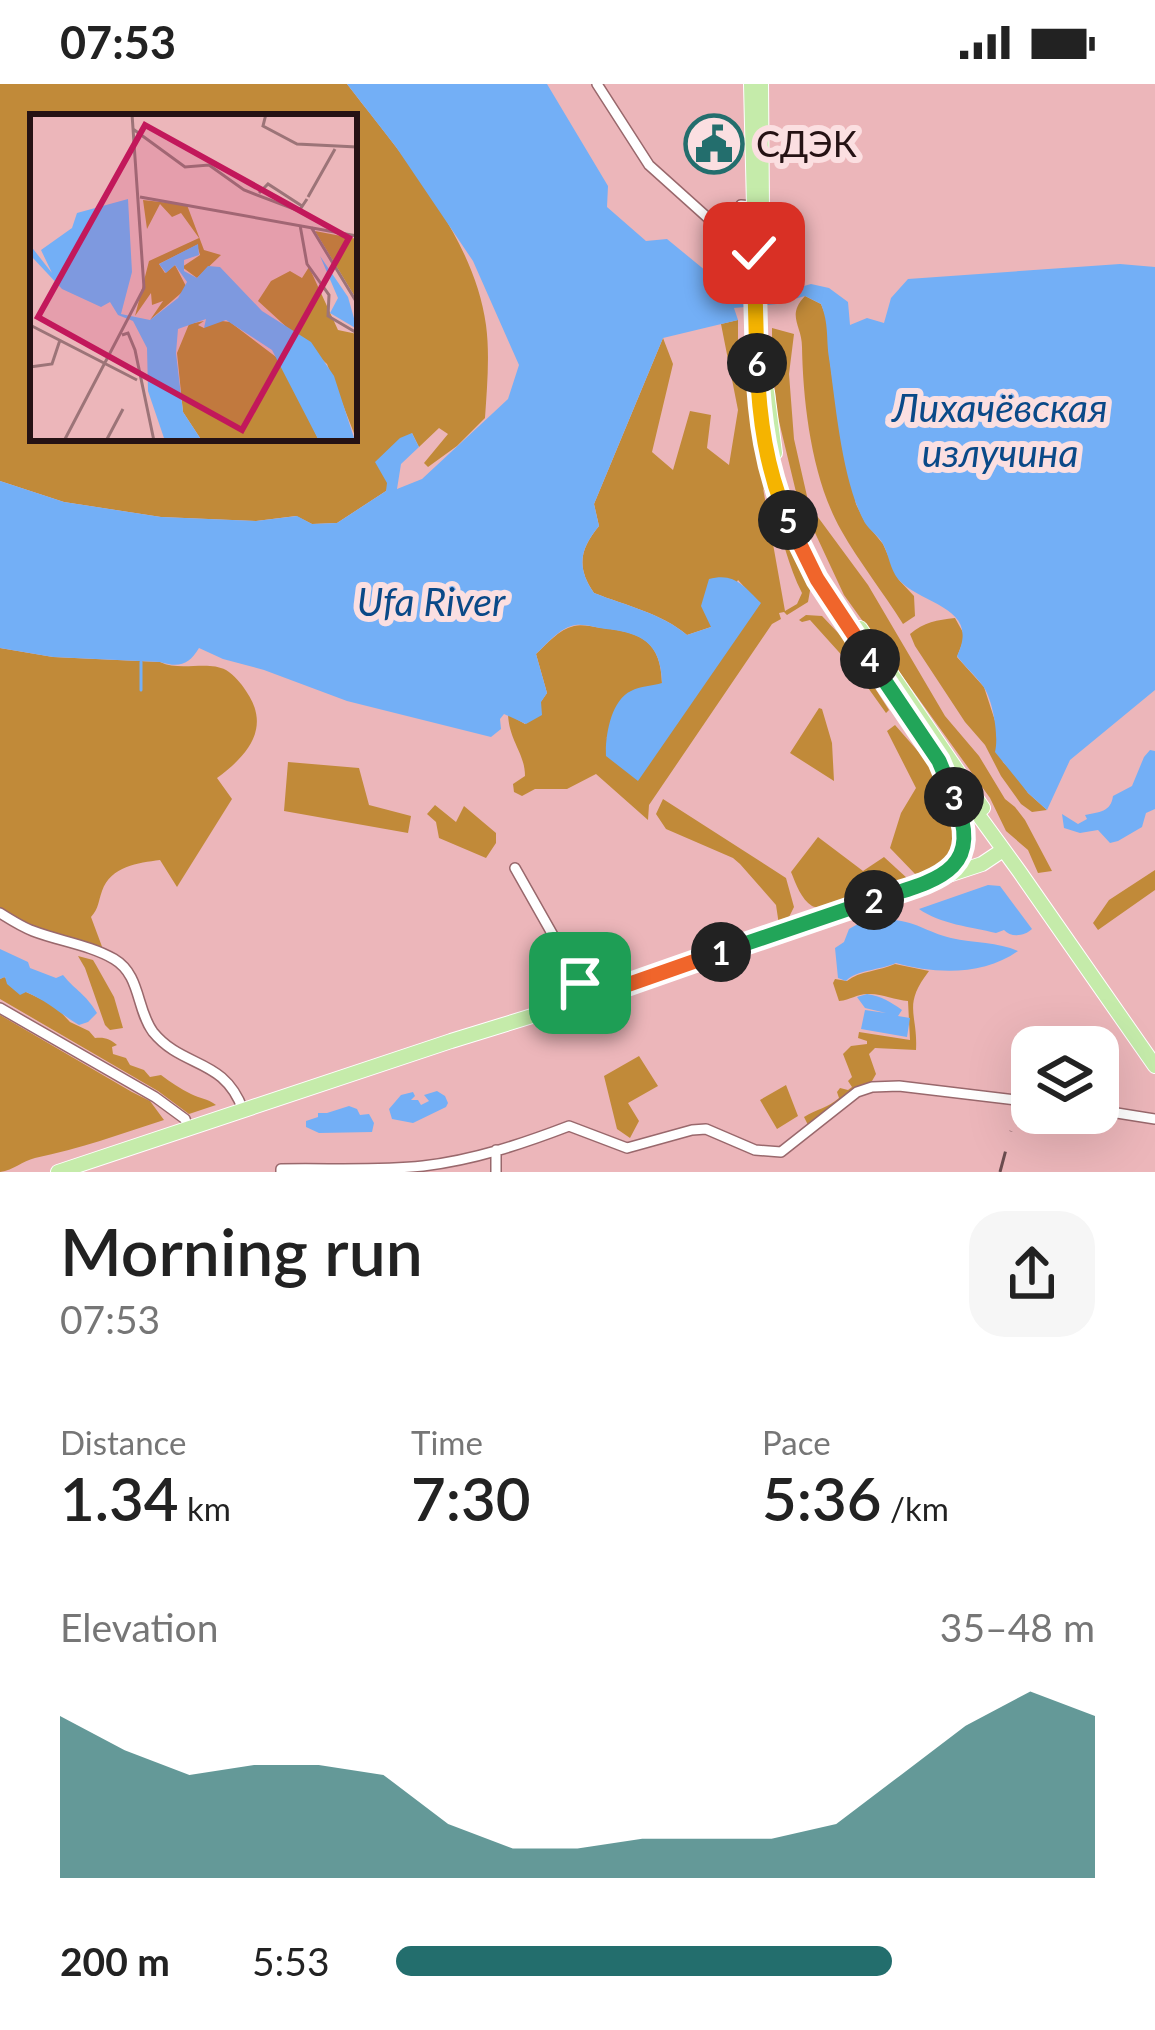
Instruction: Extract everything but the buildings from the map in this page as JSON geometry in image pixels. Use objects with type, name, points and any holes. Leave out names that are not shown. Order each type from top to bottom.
[{"type":"main road","points":[[751,84],[758,253]]},
{"type":"main road","points":[[763,84],[759,408],[767,462],[796,538],[836,609],[939,761],[1155,1066]]},
{"type":"main road","points":[[761,355],[777,462],[810,548],[839,598],[982,805],[1003,850]]},
{"type":"main road","points":[[931,882],[957,861],[967,840],[939,761]]},
{"type":"main road","points":[[69,1170],[931,882],[982,864],[1003,850]]},
{"type":"street","points":[[597,84],[657,174],[718,227],[735,228],[741,206],[753,206]]},
{"type":"street","points":[[515,868],[580,983],[584,1000]]},
{"type":"street","points":[[0,913],[28,929],[118,961],[135,982],[141,1012],[153,1032],[166,1045],[224,1077],[243,1110]]},
{"type":"street","points":[[0,1008],[155,1097],[184,1119],[188,1128]]},
{"type":"street","points":[[281,1171],[420,1166],[496,1150],[569,1126],[628,1148],[706,1129],[755,1150],[781,1152],[857,1092],[872,1087],[1011,1099]]},
{"type":"street","points":[[1119,1113],[1155,1119]]},
{"type":"street","points":[[496,1150],[496,1172]]},
{"type":"shaded area","points":[[0,84],[347,84],[432,197],[467,260],[486,325],[485,418],[428,467],[424,463],[448,434],[439,428],[419,447],[412,433],[386,491],[337,523],[312,524],[296,516],[256,521],[161,517],[64,502],[0,481]]},
{"type":"shaded area","points":[[805,296],[821,304],[829,324],[835,398],[856,504],[883,544],[899,580],[914,596],[915,616],[903,624],[848,542],[816,465],[796,315]]},
{"type":"shaded area","points":[[738,320],[738,348],[751,358],[761,465],[811,585],[808,602],[787,615],[779,613],[781,619],[772,624],[649,805],[648,820],[596,774],[567,789],[535,789],[522,796],[514,792],[513,784],[525,776],[508,714],[525,724],[547,693],[536,654],[553,637],[577,625],[615,630],[646,641],[658,657],[662,684],[605,739],[760,604],[738,580],[711,627],[687,635],[655,615],[594,593],[583,566],[584,550],[599,526],[594,504],[663,338],[673,364],[652,452],[673,470],[690,411],[711,415],[707,448],[729,465],[738,410],[721,324]],"holes":[[[763,488],[802,593],[797,604],[785,611]]]},
{"type":"shaded area","points":[[772,328],[794,334],[789,374],[794,439],[809,505],[868,585],[945,716],[1025,820],[1052,871],[1038,873],[1028,850],[1006,831],[990,798],[844,595],[796,492],[777,413]]},
{"type":"shaded area","points":[[806,615],[822,616],[842,637],[889,710],[886,713],[810,620],[799,620]]},
{"type":"shaded area","points":[[955,618],[965,636],[957,657],[984,687],[1003,762],[1047,810],[1032,812],[1021,804],[915,646],[910,634],[915,630]]},
{"type":"shaded area","points":[[0,648],[53,657],[219,667],[237,679],[253,704],[257,717],[252,740],[217,778],[232,799],[177,887],[160,860],[126,867],[106,883],[91,917],[104,952],[35,929],[0,911]]},
{"type":"shaded area","points":[[819,708],[832,743],[834,781],[790,753]]},
{"type":"shaded area","points":[[895,725],[945,782],[964,834],[964,842],[943,864],[917,876],[890,848],[901,813],[916,788],[887,731]]},
{"type":"shaded area","points":[[288,762],[359,768],[369,805],[411,816],[408,833],[284,811]]},
{"type":"shaded area","points":[[663,799],[786,878],[794,907],[787,921],[779,925],[776,905],[733,858],[666,829],[656,814]]},
{"type":"shaded area","points":[[435,805],[456,822],[464,806],[496,833],[496,843],[486,858],[439,838],[436,822],[427,814]]},
{"type":"shaded area","points":[[818,837],[863,871],[884,857],[908,879],[845,904],[812,906],[791,872]]},
{"type":"shaded area","points":[[1155,870],[1155,890],[1098,930],[1093,923],[1109,900]]},
{"type":"shaded area","points":[[78,956],[93,960],[114,997],[123,1028],[110,1030],[105,1025]]},
{"type":"shaded area","points":[[895,964],[929,971],[914,1002],[916,1050],[875,1048],[869,1054],[876,1074],[872,1081],[808,1125],[804,1117],[839,1098],[840,1088],[852,1087],[843,1054],[851,1046],[867,1044],[858,1038],[859,1032],[910,1040],[908,1001],[873,994],[839,1001],[833,983]]},
{"type":"shaded area","points":[[4,977],[54,1005],[95,1038],[117,1045],[112,1047],[113,1054],[126,1058],[130,1065],[150,1077],[161,1075],[216,1105],[189,1114],[0,999]]},
{"type":"shaded area","points":[[0,1015],[150,1101],[164,1120],[0,1172]]},
{"type":"shaded area","points":[[639,1056],[658,1086],[628,1103],[639,1121],[630,1138],[617,1129],[604,1076]]},
{"type":"shaded area","points":[[786,1085],[798,1116],[777,1129],[760,1100]]},
{"type":"water","name":"Ufa River","points":[[347,84],[547,84],[608,186],[607,207],[646,241],[667,239],[734,294],[779,293],[811,284],[829,288],[848,302],[850,325],[867,318],[884,323],[891,298],[908,279],[1120,264],[1155,267],[1155,690],[1070,760],[1047,810],[1028,793],[995,752],[990,700],[957,656],[961,627],[946,609],[898,579],[883,544],[857,506],[841,443],[824,311],[821,304],[805,296],[734,308],[738,320],[663,338],[594,504],[599,526],[583,558],[594,593],[655,615],[687,635],[711,627],[701,606],[709,579],[732,579],[761,603],[638,781],[606,756],[608,729],[624,696],[662,683],[661,669],[647,642],[619,631],[576,625],[554,636],[536,654],[547,693],[541,702],[542,715],[526,724],[504,714],[501,729],[491,737],[347,701],[199,648],[183,664],[173,665],[53,657],[0,648],[0,481],[64,502],[161,517],[256,521],[297,516],[312,524],[337,523],[386,491],[387,483],[375,462],[400,438],[412,433],[419,447],[401,464],[397,489],[422,479],[508,399],[519,365],[473,261]]},
{"type":"water","points":[[1150,750],[1155,751],[1155,809],[1146,813],[1142,827],[1110,843],[1098,830],[1080,833],[1064,828],[1062,814],[1078,824],[1087,819],[1085,815],[1107,808],[1113,796],[1132,786]]},
{"type":"water","points":[[988,885],[1000,886],[1032,929],[1018,935],[1004,930],[996,933],[946,922],[919,909]]},
{"type":"water","points":[[886,919],[1018,951],[974,969],[943,971],[896,963],[846,981],[838,978],[835,948],[844,942],[849,929],[865,920]]},
{"type":"water","points":[[0,949],[28,962],[30,968],[56,978],[63,975],[97,1013],[79,1025],[34,996],[20,995],[5,977],[0,979]]},
{"type":"water","points":[[867,994],[890,1002],[902,1010],[898,1016],[910,1018],[907,1037],[861,1029],[865,1010],[886,1013],[865,1008],[857,997]]},
{"type":"water","points":[[437,1091],[445,1096],[446,1107],[413,1123],[392,1119],[389,1109],[401,1095],[413,1092],[411,1100],[421,1105],[429,1101],[424,1095]]},
{"type":"water","points":[[349,1106],[360,1115],[369,1114],[372,1132],[319,1133],[306,1127],[306,1121],[318,1113]]},
{"type":"waterway","points":[[141,662],[141,690]]},
{"type":"railway","points":[[1000,1172],[1011,1131]]},
{"type":"place","name":"СДЭК","points":[[714,144]]},
{"type":"route","points":[[580,983],[584,1000],[931,882],[957,861],[967,840],[939,761],[817,579],[778,497],[759,408],[754,253]]},
{"type":"water label","name":"Лихачёвская излучина","points":[[1000,430]]}]
